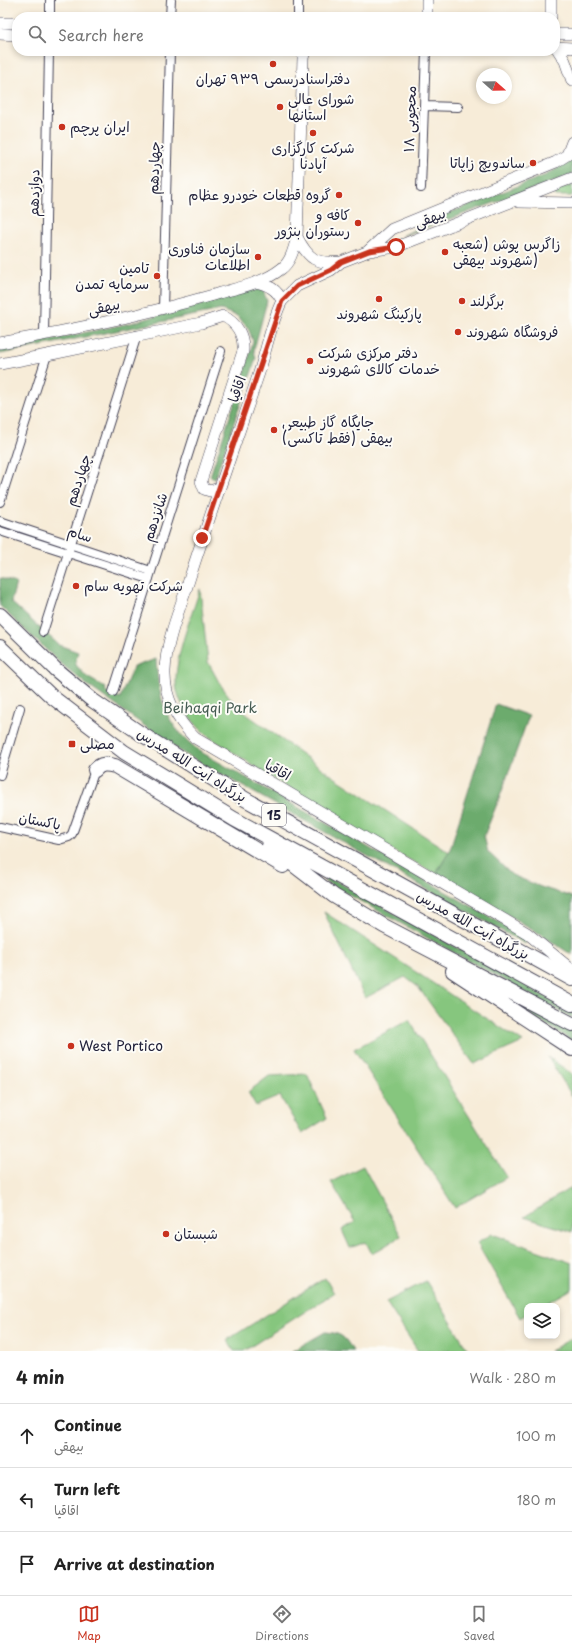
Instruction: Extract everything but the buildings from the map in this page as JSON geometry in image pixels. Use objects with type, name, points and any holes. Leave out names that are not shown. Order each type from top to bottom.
[{"type":"highway","name":"بزرگراه آیت الله مدرس","points":[[0,615],[55,669],[92,700],[140,733],[244,799],[572,979]]},
{"type":"highway","name":"بزرگراه آیت الله مدرس","points":[[0,647],[37,684],[124,752],[234,819],[572,1004]]},
{"type":"highway","points":[[95,770],[99,766],[106,764],[115,766],[384,926],[572,1049]]},
{"type":"highway","points":[[234,819],[334,896]]},
{"type":"highway","points":[[384,926],[572,1024]]},
{"type":"main road","points":[[427,0],[427,12]]},
{"type":"main road","points":[[551,0],[551,12]]},
{"type":"main road","points":[[0,23],[12,23]]},
{"type":"main road","points":[[0,34],[12,35]]},
{"type":"main road","points":[[560,34],[572,34]]},
{"type":"main road","points":[[560,47],[572,48]]},
{"type":"main road","points":[[560,53],[565,61],[572,81]]},
{"type":"main road","points":[[301,56],[298,237],[304,251],[315,260],[323,263],[341,262]]},
{"type":"main road","points":[[369,251],[392,229],[556,162],[567,155],[572,142]]},
{"type":"main road","name":"بیهقی","points":[[282,301],[297,286],[331,270],[341,262],[369,251],[396,247],[572,178]]},
{"type":"main road","points":[[514,202],[572,204]]},
{"type":"main road","name":"بیهقی","points":[[0,343],[163,309],[256,282],[280,270],[288,261],[298,237]]},
{"type":"main road","points":[[256,282],[277,291],[282,301]]},
{"type":"main road","name":"اقاقیا","points":[[282,301],[219,488],[166,656],[166,690],[172,706],[182,723],[196,738],[205,744],[527,933],[572,970]]},
{"type":"main road","name":"اقاقیا","points":[[137,335],[201,323],[223,316],[236,327],[242,338],[243,351],[201,481],[204,489],[210,491],[219,488]]},
{"type":"main road","points":[[0,364],[47,356],[137,335]]},
{"type":"street","points":[[50,0],[50,12]]},
{"type":"street","points":[[170,12],[171,0]]},
{"type":"street","points":[[298,0],[298,12]]},
{"type":"street","name":"دوازدهم","points":[[44,335],[49,56]]},
{"type":"street","name":"چهاردهم","points":[[163,309],[170,56]]},
{"type":"street","name":"محجوبی ۱۸","points":[[421,188],[426,56]]},
{"type":"street","points":[[424,106],[458,107]]},
{"type":"street","name":"چهاردهم","points":[[43,632],[137,335]]},
{"type":"street","name":"شانزدهم","points":[[113,692],[221,351]]},
{"type":"street","points":[[0,502],[47,356]]},
{"type":"street","name":"سام","points":[[0,521],[151,571]]},
{"type":"street","points":[[0,531],[149,579]]},
{"type":"street","points":[[0,775],[20,708]]},
{"type":"street","name":"پاکستان","points":[[0,827],[59,840],[69,838],[72,834],[95,770]]},
{"type":"green space","points":[[572,160],[572,175],[402,236],[441,216],[546,175]]},
{"type":"green space","points":[[572,185],[572,196],[555,196],[554,190]]},
{"type":"green space","points":[[255,289],[263,290],[267,301],[254,350],[256,359],[215,478],[210,476],[245,371],[253,341],[248,328],[237,316],[221,310],[0,354],[0,350],[131,323]]},
{"type":"green space","points":[[0,578],[16,583],[11,602],[59,645],[78,652],[75,664],[87,677],[106,688],[105,691],[120,698],[133,667],[156,659],[159,688],[166,712],[179,732],[201,752],[527,938],[525,944],[183,753],[87,685],[58,661],[4,610],[0,606]]},
{"type":"green space","name":"Beihaqqi Park","points":[[200,589],[208,662],[220,684],[234,703],[245,713],[328,773],[449,852],[436,874],[350,828],[208,736],[193,721],[179,698],[176,680],[183,640]]},
{"type":"green space","points":[[496,704],[529,716],[484,836],[488,852],[512,875],[541,887],[572,897],[572,955],[534,930],[436,874],[449,852]]},
{"type":"green space","points":[[327,876],[572,1011],[572,1018],[324,881]]},
{"type":"green space","points":[[324,912],[523,1042],[474,1064],[418,987],[405,977],[365,998]]},
{"type":"green space","points":[[486,986],[572,1029],[572,1041]]},
{"type":"green space","points":[[409,1020],[507,1177],[455,1208],[354,1049]]},
{"type":"green space","points":[[548,1057],[572,1074],[572,1096]]},
{"type":"green space","points":[[307,1074],[327,1118],[302,1134],[280,1096],[256,1106],[248,1092],[269,1076]]},
{"type":"green space","points":[[363,1166],[401,1236],[372,1254],[366,1242],[350,1248],[342,1230],[355,1222],[331,1182]]},
{"type":"green space","points":[[572,1187],[572,1232],[524,1217]]},
{"type":"green space","points":[[492,1234],[572,1263],[572,1289],[547,1303],[524,1303],[524,1316],[520,1318],[477,1243]]},
{"type":"green space","points":[[325,1278],[334,1293],[244,1351],[234,1351],[227,1340]]},
{"type":"green space","points":[[426,1281],[468,1351],[418,1351],[386,1302]]},
{"type":"green space","points":[[325,1332],[335,1333],[345,1339],[353,1351],[292,1351]]},
{"type":"green space","points":[[572,1338],[572,1351],[550,1351]]},
{"type":"place","name":"دفتراسنادرسمی ۹۳۹ تهران","points":[[273,64]]},
{"type":"place","name":"شورای عالی استانها","points":[[280,107]]},
{"type":"place","name":"ایران پرچم","points":[[62,127]]},
{"type":"place","name":"شرکت کارگزاری آپادنا","points":[[313,133]]},
{"type":"place","name":"ساندویچ زاپاتا","points":[[533,163]]},
{"type":"place","name":"گروه قطعات خودرو عظام","points":[[339,195]]},
{"type":"place","name":"کافه و رستوران بنژور","points":[[358,223]]},
{"type":"place","name":"زاگرس پوش (شعبه شهروند بیهقی)","points":[[445,252]]},
{"type":"place","name":"سازمان فناوری اطلاعات","points":[[258,257]]},
{"type":"place","name":"تامین سرمایه تمدن","points":[[157,276]]},
{"type":"place","name":"پارکینگ شهروند","points":[[379,299]]},
{"type":"place","name":"برگرلند","points":[[462,301]]},
{"type":"place","name":"فروشگاه شهروند","points":[[458,332]]},
{"type":"place","name":"دفتر مرکزی شرکت خدمات کالای شهروند","points":[[310,361]]},
{"type":"place","name":"جایگاه گاز طبیعی بیهقی (فقط تاکسی)","points":[[274,430]]},
{"type":"place","name":"شرکت تهویه سام","points":[[76,586]]},
{"type":"place","name":"مصلی","points":[[72,744]]},
{"type":"place","name":"West Portico","points":[[71,1046]]},
{"type":"place","name":"شبستان","points":[[166,1234]]},
{"type":"route","points":[[202,538],[282,301],[297,286],[331,270],[341,262],[369,251],[396,247]]}]
